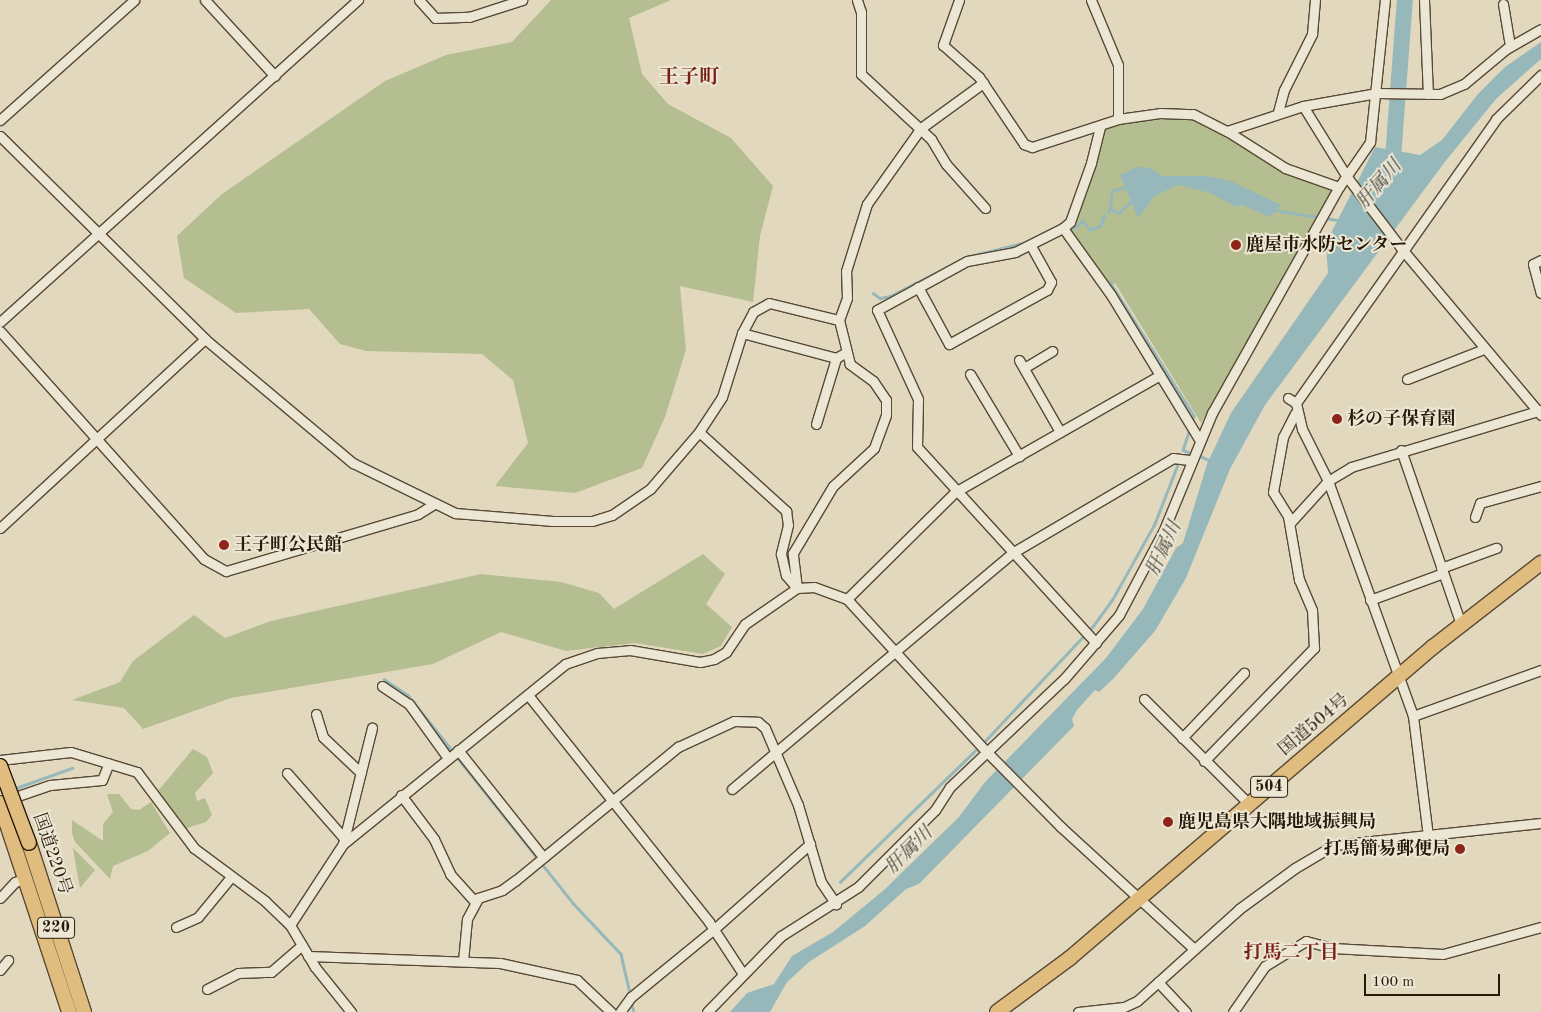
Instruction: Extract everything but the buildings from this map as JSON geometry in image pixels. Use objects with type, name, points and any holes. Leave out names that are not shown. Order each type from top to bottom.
[{"type":"highway","name":"国道504号","points":[[997,1012],[1070,958],[1461,624],[1541,563]]},
{"type":"highway","name":"国道220号","points":[[0,766],[23,846],[84,1012]]},
{"type":"highway","name":"国道220号","points":[[0,802],[23,846],[26,878],[69,1012]]},
{"type":"street","points":[[0,120],[134,0]]},
{"type":"street","points":[[205,0],[275,76]]},
{"type":"street","points":[[0,322],[358,0]]},
{"type":"street","points":[[419,0],[435,18],[469,16],[522,0]]},
{"type":"street","points":[[857,0],[861,12],[861,74],[921,128],[946,164],[985,208]]},
{"type":"street","points":[[960,0],[943,45],[983,83],[1024,144],[1032,147],[1100,126],[1118,118],[1160,113],[1193,114],[1227,131],[1285,168],[1339,187]]},
{"type":"street","points":[[1091,0],[1118,66],[1118,118]]},
{"type":"street","points":[[1278,112],[1284,90],[1312,34],[1315,0]]},
{"type":"street","points":[[707,1012],[781,936],[836,904],[935,810],[950,787],[989,754],[1096,643],[1119,616],[1163,532],[1199,439],[1339,187],[1349,179],[1370,142],[1377,92],[1385,0]]},
{"type":"street","points":[[1424,0],[1425,94]]},
{"type":"street","points":[[1503,4],[1510,46]]},
{"type":"street","points":[[1227,131],[1260,122],[1278,112],[1377,92],[1440,94],[1464,84],[1510,46],[1541,29]]},
{"type":"street","points":[[1204,761],[1314,648],[1312,610],[1299,580],[1290,522],[1273,492],[1283,437],[1293,404],[1401,248],[1496,120],[1541,75]]},
{"type":"street","points":[[798,588],[793,553],[833,486],[874,448],[886,415],[886,400],[874,381],[850,364],[845,353],[839,320],[847,298],[846,271],[867,204],[921,128],[983,83]]},
{"type":"street","points":[[1290,522],[1328,481],[1351,467],[1401,450],[1540,412],[1484,349],[1401,248],[1349,179],[1303,106]]},
{"type":"street","points":[[1096,643],[955,492],[917,447],[918,399],[877,310],[967,261],[1031,246],[1063,228],[1070,222],[1091,163],[1100,126]]},
{"type":"street","points":[[0,136],[205,339],[353,463],[455,513],[519,521],[592,521],[629,506],[650,489],[699,432],[722,397],[742,333],[753,312],[769,302],[839,320]]},
{"type":"street","points":[[1063,228],[1110,295],[1199,439]]},
{"type":"street","points":[[918,287],[949,344],[1047,290],[1051,282],[1031,246]]},
{"type":"street","points":[[1541,260],[1533,264],[1541,293]]},
{"type":"street","points":[[0,331],[204,559],[226,570],[418,514],[434,504]]},
{"type":"street","points":[[742,333],[836,358],[845,353]]},
{"type":"street","points":[[0,528],[99,440],[205,339]]},
{"type":"street","points":[[1407,378],[1484,349]]},
{"type":"street","points":[[1052,351],[1022,364],[1060,432]]},
{"type":"street","points":[[816,424],[836,358]]},
{"type":"street","points":[[970,374],[1019,456]]},
{"type":"street","points":[[847,599],[955,492],[1160,375]]},
{"type":"street","points":[[1293,404],[1328,481],[1397,679],[1413,716],[1428,836]]},
{"type":"street","points":[[699,432],[786,511],[788,525],[781,554],[786,575],[798,588]]},
{"type":"street","points":[[1401,450],[1461,624]]},
{"type":"street","points":[[732,789],[1012,553],[1172,458],[1190,460]]},
{"type":"street","points":[[1475,516],[1480,503],[1541,486]]},
{"type":"street","points":[[1370,600],[1496,548]]},
{"type":"street","points":[[343,841],[528,696],[565,664],[597,653],[630,650],[700,662],[714,659],[726,652],[745,624],[798,588],[814,587],[847,599],[989,754],[1138,898],[1194,949]]},
{"type":"street","points":[[1413,716],[1541,670]]},
{"type":"street","points":[[1182,738],[1244,673]]},
{"type":"street","points":[[382,686],[409,704],[448,758]]},
{"type":"street","points":[[528,696],[713,930],[743,974]]},
{"type":"street","points":[[1144,699],[1249,804]]},
{"type":"street","points":[[316,714],[323,737],[361,773]]},
{"type":"street","points":[[463,961],[467,919],[475,902],[502,890],[678,747],[734,721],[758,722],[764,728],[798,805],[821,882],[836,904]]},
{"type":"street","points":[[290,925],[343,841],[372,728]]},
{"type":"street","points":[[458,750],[543,857]]},
{"type":"street","points":[[0,760],[71,752],[137,772],[185,838],[265,901],[290,925],[308,956],[351,1012]]},
{"type":"street","points":[[0,802],[50,785],[102,780],[109,763]]},
{"type":"street","points":[[287,773],[343,841]]},
{"type":"street","points":[[401,795],[434,839],[450,874],[475,902]]},
{"type":"street","points":[[1078,1012],[1124,1007],[1158,982],[1194,949],[1272,884],[1334,845],[1541,823]]},
{"type":"street","points":[[620,1012],[631,997],[713,930],[810,844]]},
{"type":"street","points":[[176,927],[198,917],[231,876]]},
{"type":"street","points":[[0,898],[15,882],[26,878]]},
{"type":"street","points":[[1233,1012],[1265,966],[1306,941],[1332,948],[1443,954],[1541,927]]},
{"type":"street","points":[[208,988],[238,973],[271,972],[302,945]]},
{"type":"street","points":[[308,956],[500,963],[577,980],[611,1012]]},
{"type":"street","points":[[0,970],[8,960]]},
{"type":"street","points":[[1158,982],[1186,1012]]},
{"type":"green space","points":[[551,0],[671,0],[629,18],[642,74],[668,104],[731,138],[773,186],[760,236],[753,302],[680,286],[686,350],[665,417],[642,468],[575,493],[495,486],[528,443],[513,380],[482,354],[366,351],[340,344],[309,309],[236,313],[184,278],[177,236],[222,194],[385,81],[446,55],[512,42]]},
{"type":"green space","points":[[1156,116],[1194,117],[1294,177],[1333,191],[1201,423],[1115,283],[1108,288],[1071,231],[1106,129],[1113,124]]},
{"type":"green space","points":[[703,554],[725,574],[706,604],[732,627],[721,646],[703,654],[635,643],[566,651],[501,632],[433,664],[231,698],[143,729],[124,708],[72,700],[120,682],[133,661],[194,615],[225,638],[271,621],[481,574],[561,582],[599,593],[614,609]]},
{"type":"green space","points":[[193,749],[207,757],[213,773],[195,793],[197,801],[205,798],[212,815],[206,822],[184,829],[158,791]]},
{"type":"green space","points":[[107,794],[119,794],[131,809],[139,810],[151,802],[170,833],[148,851],[113,866],[110,879],[75,842],[72,833],[72,820],[103,841],[103,824],[113,812]]},
{"type":"green space","points":[[73,848],[95,870],[80,888],[75,861]]},
{"type":"water","name":"肝属川","points":[[1541,42],[1541,59],[1496,99],[1444,163],[1265,405],[1230,469],[1186,578],[1155,631],[1113,679],[1099,692],[1095,690],[1077,710],[1072,719],[1074,726],[919,884],[906,889],[865,926],[809,962],[787,982],[770,1012],[730,1012],[747,993],[774,984],[792,956],[833,932],[884,890],[959,817],[985,782],[1106,658],[1143,609],[1176,548],[1183,543],[1207,464],[1231,413],[1328,273],[1326,243],[1375,147],[1420,155],[1442,140],[1478,94],[1505,67]]},
{"type":"water","points":[[1137,167],[1151,168],[1162,176],[1207,176],[1231,181],[1281,205],[1270,217],[1242,205],[1236,207],[1210,193],[1178,185],[1155,196],[1138,218],[1120,175]]},
{"type":"waterway","name":"肝属川","points":[[1392,171],[1405,0]]},
{"type":"waterway","points":[[1110,209],[1112,191],[1128,186]]},
{"type":"waterway","points":[[1108,212],[1110,209],[1119,213],[1132,200]]},
{"type":"waterway","points":[[1274,210],[1337,220]]},
{"type":"waterway","points":[[1069,231],[1083,221],[1090,230],[1100,226],[1104,216]]},
{"type":"waterway","points":[[966,257],[1023,243]]},
{"type":"waterway","points":[[1074,251],[1094,278]]},
{"type":"waterway","points":[[873,293],[880,298],[890,296],[961,260]]},
{"type":"waterway","points":[[1105,281],[1110,282],[1194,416],[1192,421]]},
{"type":"waterway","points":[[1190,429],[1183,450],[1193,454]]},
{"type":"waterway","points":[[1198,455],[1211,461]]},
{"type":"waterway","name":"肝属川","points":[[983,743],[1093,626],[1112,600],[1154,525],[1179,461]]},
{"type":"waterway","points":[[384,679],[408,695],[451,749]]},
{"type":"waterway","points":[[840,882],[979,747]]},
{"type":"waterway","points":[[457,757],[573,903],[621,954],[629,990]]},
{"type":"waterway","points":[[13,789],[72,768]]},
{"type":"waterway","points":[[632,1005],[634,1012]]},
{"type":"place","name":"鹿屋市水防センター","points":[[1236,245]]},
{"type":"place","name":"杉の子保育園","points":[[1337,419]]},
{"type":"place","name":"王子町公民館","points":[[224,545]]},
{"type":"place","name":"鹿児島県大隅地域振興局","points":[[1168,822]]},
{"type":"place","name":"打馬簡易郵便局","points":[[1460,849]]},
{"type":"district","name":"王子町","points":[[689,78]]},
{"type":"district","name":"打馬二丁目","points":[[1291,954]]}]
